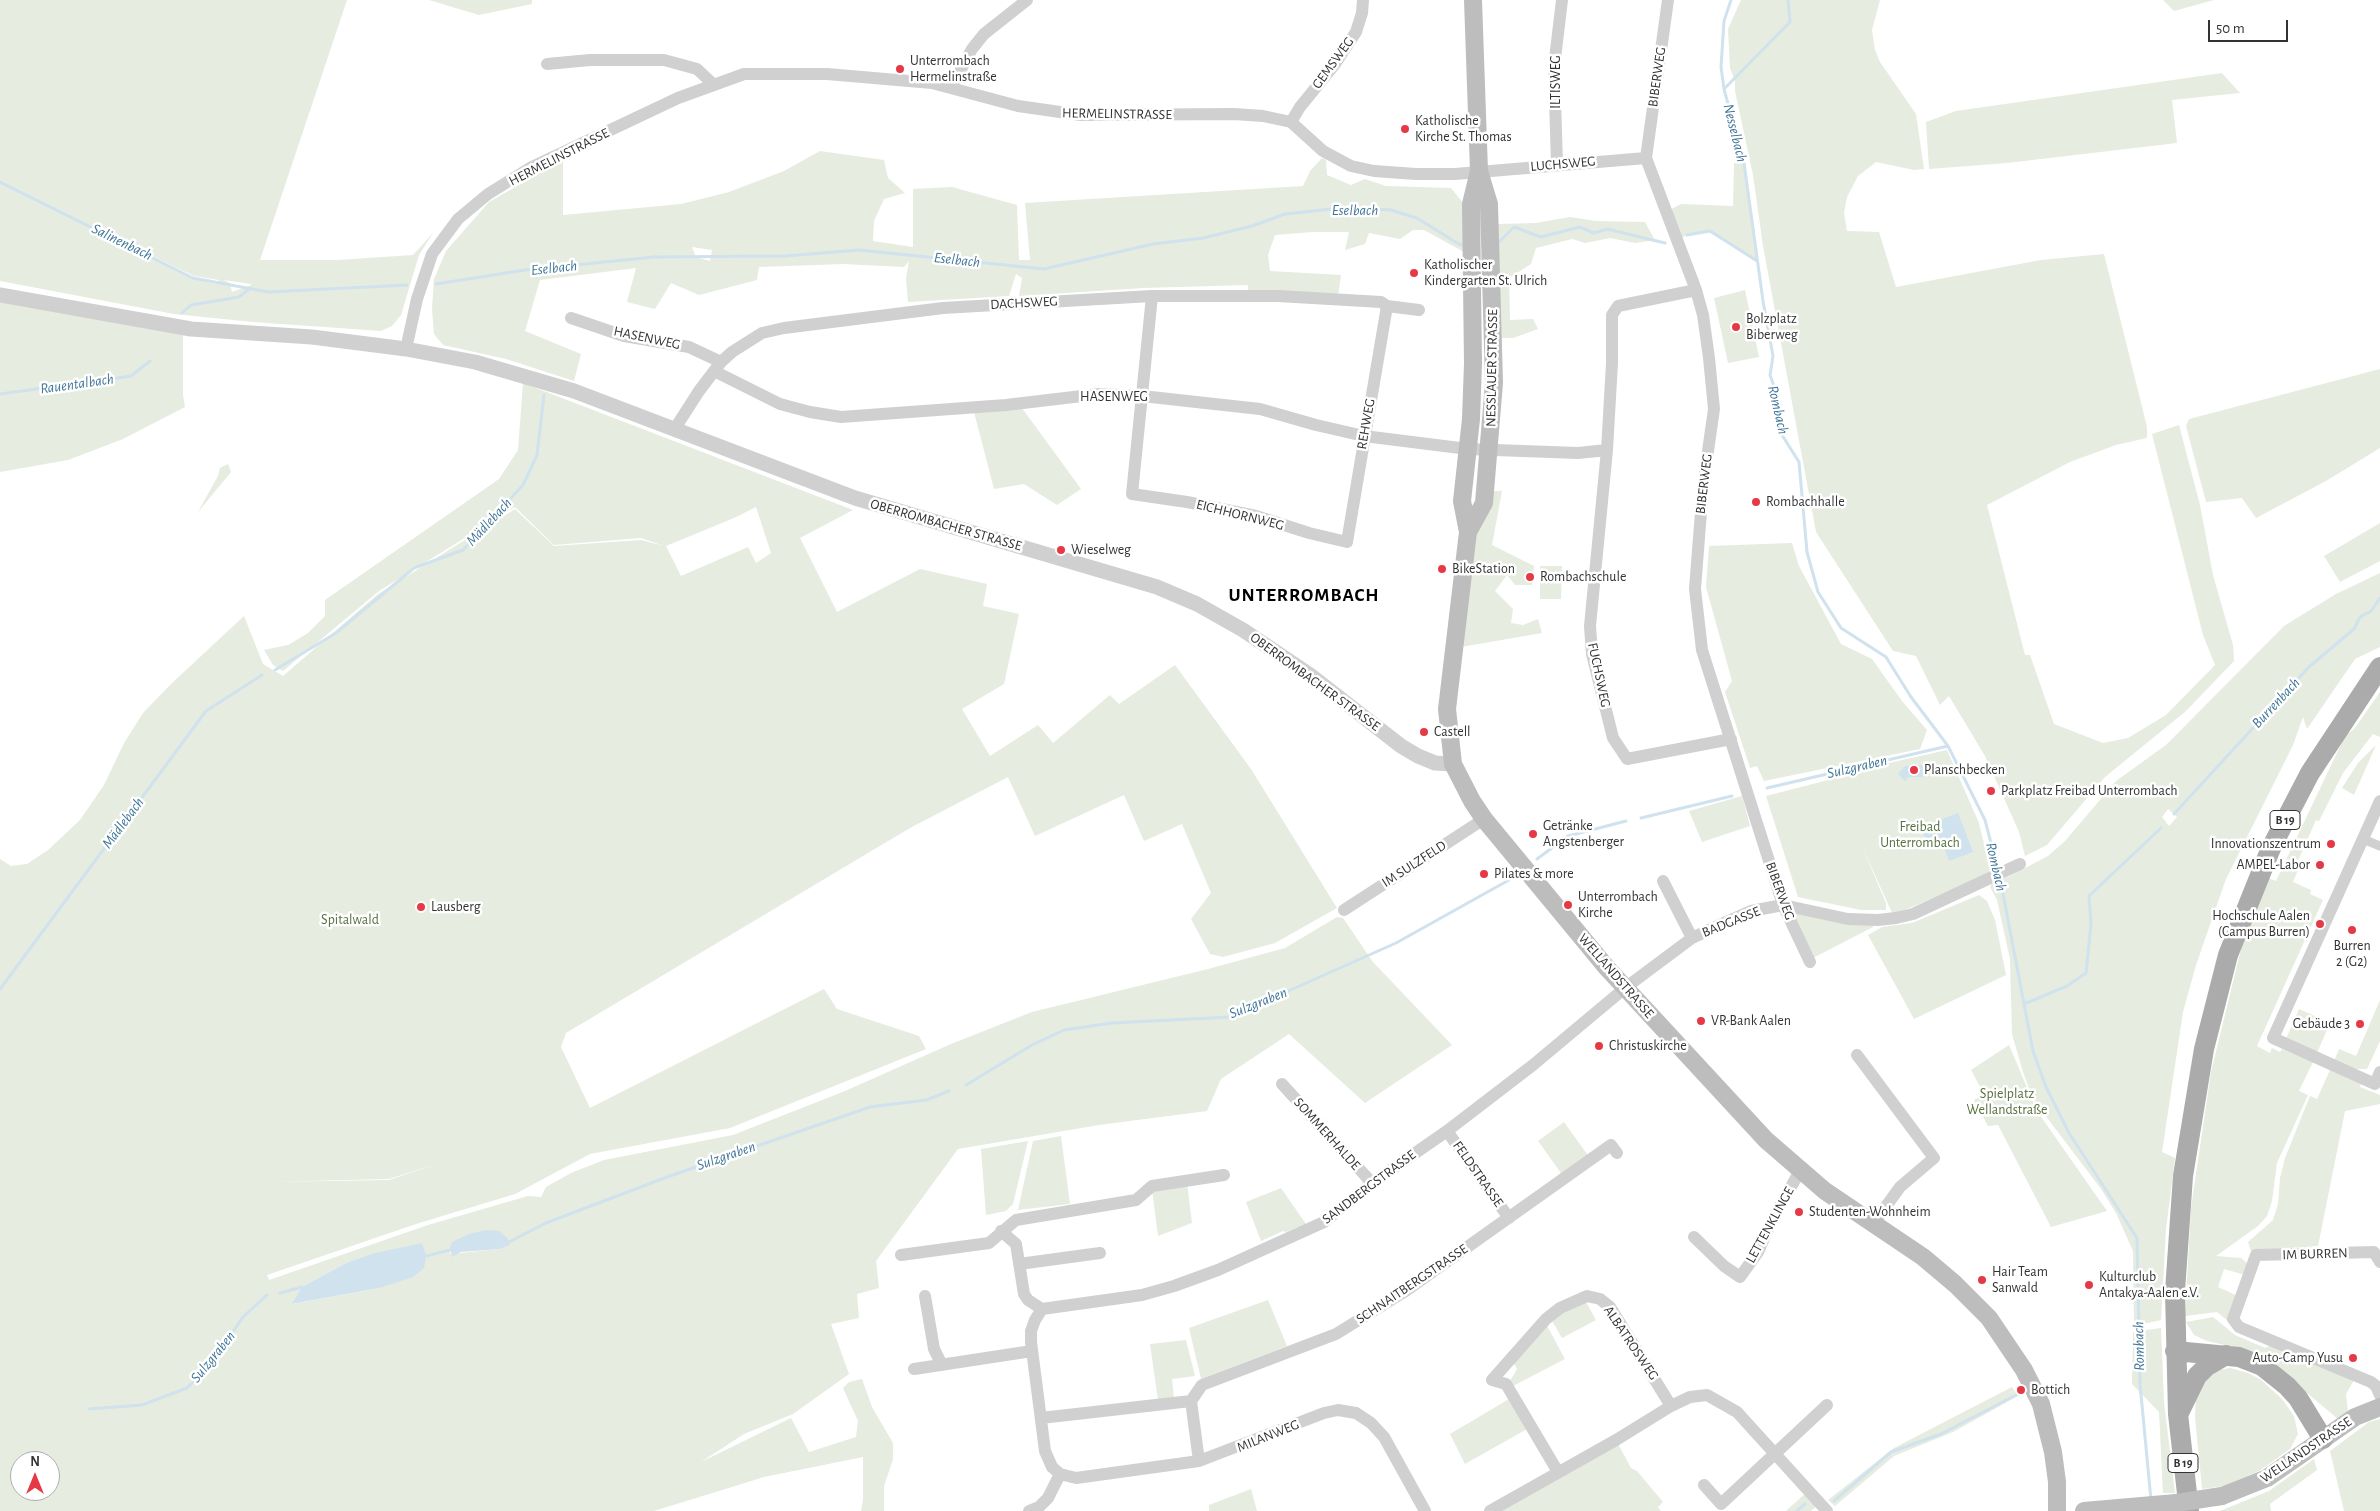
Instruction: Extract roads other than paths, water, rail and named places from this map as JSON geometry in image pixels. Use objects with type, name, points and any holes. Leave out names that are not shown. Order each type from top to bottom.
[{"type":"main road","name":"NESSLAUER STRASSE","points":[[1468,532],[1484,503],[1490,451],[1494,383],[1489,204],[1479,171],[1473,0]]},
{"type":"main road","name":"NESSLAUER STRASSE","points":[[1454,764],[1447,709],[1468,532],[1462,501],[1468,449],[1473,363],[1471,204],[1479,171]]},
{"type":"main road","name":"B 19","points":[[2189,1511],[2178,1414],[2175,1350],[2176,1267],[2183,1176],[2196,1086],[2223,971],[2252,893],[2295,799],[2327,745],[2380,667]]},
{"type":"main road","name":"WELLANDSTRASSE","points":[[1454,764],[1472,801],[1484,819],[1625,988],[1766,1140],[1825,1191],[1923,1257],[1973,1301],[2003,1337],[2024,1370],[2041,1404],[2048,1428],[2057,1482],[2057,1511]]},
{"type":"main road","points":[[2175,1350],[2226,1355],[2251,1361],[2273,1374],[2298,1398],[2323,1439]]},
{"type":"main road","points":[[2178,1414],[2197,1376],[2207,1366],[2226,1355]]},
{"type":"main road","name":"WELLANDSTRASSE","points":[[2084,1511],[2144,1506],[2222,1496],[2268,1478],[2359,1415],[2380,1407]]},
{"type":"street","points":[[951,88],[972,49],[978,42],[1027,0]]},
{"type":"street","name":"GEMSWEG","points":[[1291,122],[1300,107],[1335,64],[1356,32],[1362,13],[1362,0]]},
{"type":"street","name":"ILTISWEG","points":[[1557,164],[1554,67],[1562,0]]},
{"type":"street","name":"BIBERWEG","points":[[1668,0],[1646,158],[1696,290],[1703,315],[1714,410],[1703,486],[1695,589],[1702,650],[1783,905],[1810,962]]},
{"type":"street","points":[[548,64],[590,60],[664,60],[697,69],[714,85]]},
{"type":"street","name":"HERMELINSTRASSE","points":[[406,349],[417,299],[432,254],[458,219],[488,194],[530,168],[678,98],[744,74],[827,74],[893,79],[951,88],[1018,106],[1080,115],[1234,114],[1263,116],[1291,122],[1324,151],[1351,166],[1374,171],[1416,174],[1479,171]]},
{"type":"street","name":"LUCHSWEG","points":[[1479,171],[1646,158]]},
{"type":"street","name":"FUCHSWEG","points":[[1696,290],[1618,306],[1612,315],[1612,363],[1607,450],[1590,626],[1592,654],[1613,738],[1627,760],[1731,739]]},
{"type":"street","name":"OBERROMBACHER STRASSE","points":[[0,295],[191,329],[312,337],[406,349],[475,362],[564,388],[855,498],[1143,581],[1198,604],[1243,630],[1310,675],[1401,746],[1418,756],[1435,762],[1454,764]]},
{"type":"street","points":[[1142,396],[1152,296]]},
{"type":"street","name":"DACHSWEG","points":[[674,430],[718,367],[746,342],[762,333],[784,328],[943,308],[1152,296],[1278,296],[1381,302],[1387,306],[1419,310]]},
{"type":"street","name":"REHWEG","points":[[1347,542],[1387,306]]},
{"type":"street","name":"HASENWEG","points":[[571,318],[624,336],[689,347],[718,367],[780,404],[810,412],[841,417],[1006,405],[1099,394],[1142,396],[1260,409],[1364,436],[1490,451]]},
{"type":"street","name":"EICHHORNWEG","points":[[1142,396],[1132,494],[1187,502],[1256,516],[1309,533],[1347,542]]},
{"type":"street","points":[[1490,451],[1578,453],[1607,450]]},
{"type":"street","points":[[2380,801],[2273,1038],[2375,1084],[2380,1072]]},
{"type":"street","name":"IM SULZFELD","points":[[1344,910],[1484,819]]},
{"type":"street","points":[[2363,839],[2380,846]]},
{"type":"street","name":"BADGASSE","points":[[1625,988],[1692,938],[1752,911],[1783,905],[1848,919],[1878,920],[1896,918],[1913,914],[2020,864]]},
{"type":"street","points":[[1663,881],[1692,938]]},
{"type":"street","name":"SANDBERGSTRASSE","points":[[1042,1309],[1142,1295],[1174,1286],[1218,1270],[1324,1222],[1372,1183],[1447,1131],[1533,1065],[1625,988]]},
{"type":"street","points":[[1857,1055],[1934,1158],[1900,1187],[1874,1223]]},
{"type":"street","name":"SOMMERHALDE","points":[[1282,1084],[1372,1183]]},
{"type":"street","name":"FELDSTRASSE","points":[[1447,1131],[1508,1218]]},
{"type":"street","name":"SCHNAITBERGSTRASSE","points":[[1191,1401],[1202,1385],[1336,1334],[1404,1292],[1611,1145],[1617,1153]]},
{"type":"street","name":"LETTENKLINGE","points":[[1694,1237],[1724,1266],[1740,1277],[1758,1252],[1776,1213],[1800,1171]]},
{"type":"street","points":[[902,1255],[989,1243],[1016,1220],[1136,1200],[1152,1186],[1224,1175]]},
{"type":"street","points":[[1001,1231],[1016,1244],[1024,1294],[1028,1300],[1042,1309],[1031,1331],[1032,1351],[1047,1460],[1060,1474],[1048,1498],[1037,1510]]},
{"type":"street","points":[[1019,1264],[1100,1253]]},
{"type":"street","name":"IM BURREN","points":[[2377,1257],[2256,1255],[2234,1315],[2234,1323],[2239,1327],[2379,1389]]},
{"type":"street","points":[[925,1296],[934,1349],[942,1365]]},
{"type":"street","name":"ALBATROSWEG","points":[[1558,1472],[1506,1384],[1492,1380],[1546,1318],[1560,1308],[1587,1296],[1600,1299],[1610,1307],[1671,1406]]},
{"type":"street","points":[[914,1369],[1032,1351]]},
{"type":"street","points":[[1490,1511],[1671,1406],[1690,1397],[1707,1395],[1737,1412],[1828,1511]]},
{"type":"street","points":[[1041,1418],[1191,1401],[1199,1461]]},
{"type":"street","points":[[1704,1485],[1721,1504],[1827,1405]]},
{"type":"street","name":"MILANWEG","points":[[1060,1474],[1076,1478],[1199,1461],[1324,1413],[1338,1410],[1356,1413],[1370,1423],[1384,1437],[1425,1511]]},
{"type":"water","name":"Planschbecken","points":[[1926,765],[1926,777],[1909,777],[1905,781],[1898,774],[1905,766]]},
{"type":"water","points":[[1958,813],[1973,852],[1949,861],[1943,844],[1929,849],[1921,827]]},
{"type":"water","points":[[486,1230],[499,1231],[507,1238],[510,1245],[500,1249],[461,1252],[452,1257],[450,1247],[452,1242],[469,1234]]},
{"type":"water","points":[[422,1243],[426,1256],[424,1268],[413,1277],[379,1288],[292,1304],[302,1287],[346,1263],[371,1254]]},
{"type":"waterway","points":[[1724,89],[1721,67],[1724,21],[1731,0]]},
{"type":"waterway","name":"Rombach","points":[[1788,0],[1790,22],[1724,89],[1744,163],[1763,301],[1773,356],[1770,375],[1780,403],[1782,435],[1799,462],[1807,552],[1818,592],[1841,628],[1886,657],[1911,697],[1948,746],[1985,820],[1998,870]]},
{"type":"waterway","name":"Salinenbach","points":[[0,182],[193,278],[268,292],[407,285]]},
{"type":"waterway","name":"Eselbach","points":[[436,284],[525,270],[654,257],[785,256],[859,250],[1044,269],[1153,244],[1203,238],[1252,226],[1285,214],[1342,208],[1391,210],[1417,218],[1465,246]]},
{"type":"waterway","name":"Eselbach","points":[[1497,244],[1514,227],[1541,237],[1580,227],[1594,233],[1607,229],[1665,243]]},
{"type":"waterway","name":"Eselbach","points":[[1687,235],[1710,231],[1757,261]]},
{"type":"waterway","name":"Rauentalbach","points":[[182,313],[191,305],[239,297],[249,289]]},
{"type":"waterway","name":"Rauentalbach","points":[[0,394],[131,376],[150,361]]},
{"type":"waterway","name":"Mädlebach","points":[[275,670],[336,633],[414,568],[463,550],[523,485],[537,455],[544,395]]},
{"type":"waterway","name":"Burrenbach","points":[[2174,814],[2309,667],[2354,629],[2360,617],[2371,611],[2380,598]]},
{"type":"waterway","name":"Mädlebach","points":[[0,989],[206,711],[262,675]]},
{"type":"waterway","name":"Sulzgraben","points":[[1767,788],[1948,746]]},
{"type":"waterway","name":"Sulzgraben","points":[[1641,818],[1732,796]]},
{"type":"waterway","name":"Sulzgraben","points":[[1537,859],[1568,836],[1626,821]]},
{"type":"waterway","name":"Burrenbach","points":[[2024,1004],[2067,986],[2086,973],[2091,924],[2089,896],[2161,828]]},
{"type":"waterway","name":"Rombach","points":[[2000,878],[2033,1051],[2046,1087],[2069,1133],[2137,1238],[2140,1384],[2151,1500]]},
{"type":"waterway","name":"Sulzgraben","points":[[966,1085],[1032,1045],[1064,1030],[1112,1023],[1230,1017],[1396,943],[1509,880]]},
{"type":"waterway","name":"Sulzgraben","points":[[509,1242],[546,1223],[667,1177],[870,1107],[926,1100],[949,1091]]},
{"type":"waterway","name":"Sulzgraben","points":[[426,1256],[450,1250]]},
{"type":"waterway","name":"Sulzgraben","points":[[280,1293],[302,1287]]},
{"type":"waterway","name":"Sulzgraben","points":[[89,1409],[142,1405],[187,1388],[210,1365],[243,1317],[267,1295]]},
{"type":"waterway","points":[[1834,1501],[1891,1452],[1941,1434],[2018,1394]]},
{"type":"waterway","points":[[1797,1511],[1805,1504]]},
{"type":"place","name":"Unterrombach Hermelinstraße","points":[[900,69]]},
{"type":"place","name":"Katholische Kirche St. Thomas","points":[[1405,129]]},
{"type":"place","name":"Katholischer Kindergarten St. Ulrich","points":[[1414,273]]},
{"type":"place","name":"Bolzplatz Biberweg","points":[[1736,327]]},
{"type":"place","name":"Rombachhalle","points":[[1756,502]]},
{"type":"place","name":"Wieselweg","points":[[1061,550]]},
{"type":"place","name":"BikeStation","points":[[1442,569]]},
{"type":"place","name":"Rombachschule","points":[[1530,577]]},
{"type":"place","name":"Castell","points":[[1424,732]]},
{"type":"place","name":"Planschbecken","points":[[1914,770]]},
{"type":"place","name":"Parkplatz Freibad Unterrombach","points":[[1991,791]]},
{"type":"place","name":"Getränke Angstenberger","points":[[1533,834]]},
{"type":"place","name":"Innovationszentrum","points":[[2331,844]]},
{"type":"place","name":"AMPEL-Labor","points":[[2320,865]]},
{"type":"place","name":"Pilates & more","points":[[1484,874]]},
{"type":"place","name":"Unterrombach Kirche","points":[[1568,905]]},
{"type":"place","name":"Lausberg","points":[[421,907]]},
{"type":"place","name":"Hochschule Aalen (Campus Burren)","points":[[2320,924]]},
{"type":"place","name":"Burren 2 (G2)","points":[[2352,930]]},
{"type":"place","name":"VR-Bank Aalen","points":[[1701,1021]]},
{"type":"place","name":"Gebäude 3","points":[[2360,1024]]},
{"type":"place","name":"Christuskirche","points":[[1599,1046]]},
{"type":"place","name":"Studenten-Wohnheim","points":[[1799,1212]]},
{"type":"place","name":"Hair Team Sanwald","points":[[1982,1280]]},
{"type":"place","name":"Kulturclub Antakya-Aalen e.V.","points":[[2089,1285]]},
{"type":"place","name":"Auto-Camp Yusu","points":[[2353,1358]]},
{"type":"place","name":"Bottich","points":[[2021,1390]]},
{"type":"district","name":"UNTERROMBACH","points":[[1304,595]]},
{"type":"water label","name":"Nesselbach","points":[[1735,133]]},
{"type":"park label","name":"Freibad Unterrombach","points":[[1920,836]]},
{"type":"park label","name":"Spitalwald","points":[[350,920]]},
{"type":"park label","name":"Spielplatz Wellandstraße","points":[[2007,1102]]}]
